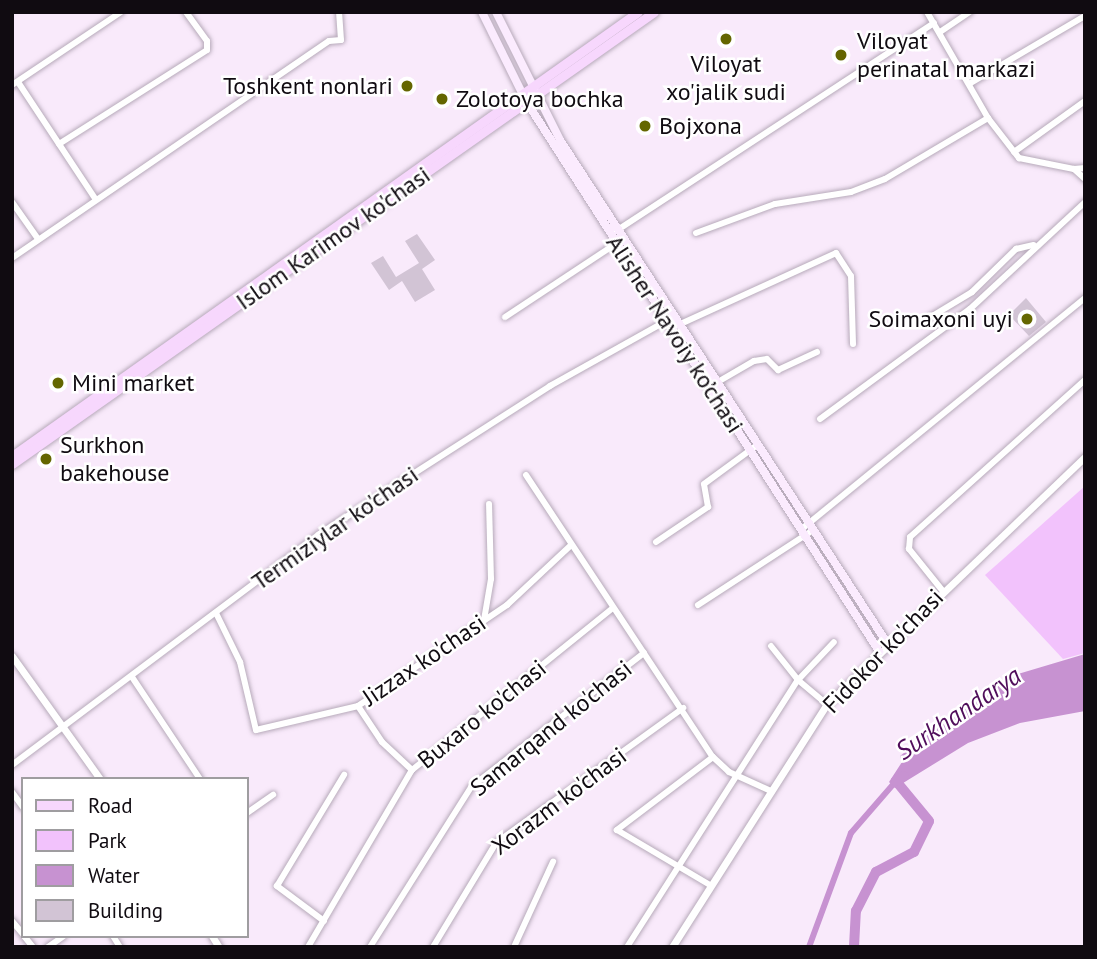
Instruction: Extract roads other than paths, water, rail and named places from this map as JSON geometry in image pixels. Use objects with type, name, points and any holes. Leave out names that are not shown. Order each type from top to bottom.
[{"type":"main road","name":"Alisher Navoiy ko’chasi","points":[[482,12],[529,96],[615,236],[753,448],[887,643]]},
{"type":"main road","name":"Alisher Navoiy ko’chasi","points":[[496,12],[529,96]]},
{"type":"main road","name":"Islom Karimov ko'chasi","points":[[12,464],[529,96],[638,12]]},
{"type":"main road","name":"Islom Karimov ko'chasi","points":[[12,456],[654,12]]},
{"type":"main road","name":"Alisher Navoiy ko’chasi","points":[[673,323],[716,383],[753,448]]},
{"type":"main road","name":"Alisher Navoiy ko’chasi","points":[[808,529],[879,651]]},
{"type":"street","points":[[96,200],[15,83],[121,12]]},
{"type":"street","points":[[59,144],[206,50],[207,41],[186,12]]},
{"type":"street","points":[[12,258],[329,41],[341,40],[339,12]]},
{"type":"street","points":[[927,12],[988,118],[1014,152],[1040,164],[1085,168]]},
{"type":"street","points":[[940,33],[970,12]]},
{"type":"street","points":[[969,84],[1085,16]]},
{"type":"street","points":[[505,317],[615,236],[934,23]]},
{"type":"street","points":[[1014,152],[1085,101]]},
{"type":"street","points":[[696,233],[775,204],[851,192],[885,179],[988,118]]},
{"type":"street","points":[[1074,169],[1085,179]]},
{"type":"street","points":[[12,202],[38,239]]},
{"type":"street","points":[[820,419],[970,309],[1008,277],[1034,246],[1085,202]]},
{"type":"street","points":[[924,321],[972,292],[1016,249],[1034,246]]},
{"type":"street","name":"Termiziylar ko'chasi","points":[[12,765],[396,483],[673,323],[836,253],[851,276],[853,344]]},
{"type":"street","points":[[698,605],[808,529],[1085,298]]},
{"type":"street","points":[[716,383],[754,360],[767,359],[778,370],[817,352]]},
{"type":"street","points":[[942,590],[909,549],[910,537],[1085,380]]},
{"type":"street","points":[[656,542],[708,507],[704,484],[753,448]]},
{"type":"street","name":"Fidokor ko'chasi","points":[[672,947],[827,704],[942,590],[1085,457]]},
{"type":"street","points":[[526,475],[570,546],[713,757],[735,773],[771,791]]},
{"type":"street","points":[[484,620],[491,579],[489,504]]},
{"type":"street","name":"Jizzax ko'chasi","points":[[216,613],[240,662],[256,730],[358,706],[484,620],[570,546]]},
{"type":"street","name":"Buxaro ko'chasi","points":[[308,947],[412,770],[613,608]]},
{"type":"street","points":[[626,947],[735,773],[798,680],[834,642]]},
{"type":"street","points":[[771,646],[798,680],[827,704]]},
{"type":"street","name":"Samarqand ko'chasi","points":[[370,947],[471,787],[644,653]]},
{"type":"street","points":[[12,656],[99,777]]},
{"type":"street","points":[[132,677],[199,777]]},
{"type":"street","points":[[358,706],[382,742],[412,770]]},
{"type":"street","name":"Xorazm ko'chasi","points":[[433,947],[496,844],[682,708]]},
{"type":"street","points":[[710,885],[617,830],[713,757]]},
{"type":"street","points":[[324,921],[277,886],[344,775]]},
{"type":"street","points":[[248,812],[273,795]]},
{"type":"street","points":[[514,947],[553,862]]},
{"type":"water","points":[[1085,654],[1085,711],[1020,723],[968,743],[895,788],[889,782],[902,762],[900,756],[971,702],[1018,674]]},
{"type":"waterway","name":"Surkhandarya","points":[[854,947],[856,911],[876,872],[914,852],[929,821],[896,781],[904,776]]},
{"type":"waterway","points":[[809,947],[851,833],[896,781]]},
{"type":"place","name":"Viloyat xo'jalik sudi","points":[[726,39]]},
{"type":"place","name":"Viloyat perinatal markazi","points":[[841,55]]},
{"type":"place","name":"Toshkent nonlari","points":[[407,86]]},
{"type":"place","name":"Zolotoya bochka","points":[[442,99]]},
{"type":"place","name":"Bojxona","points":[[645,126]]},
{"type":"place","name":"Soimaxoni uyi","points":[[1027,319]]},
{"type":"place","name":"Mini market","points":[[58,383]]},
{"type":"place","name":"Surkhon bakehouse","points":[[46,459]]}]
